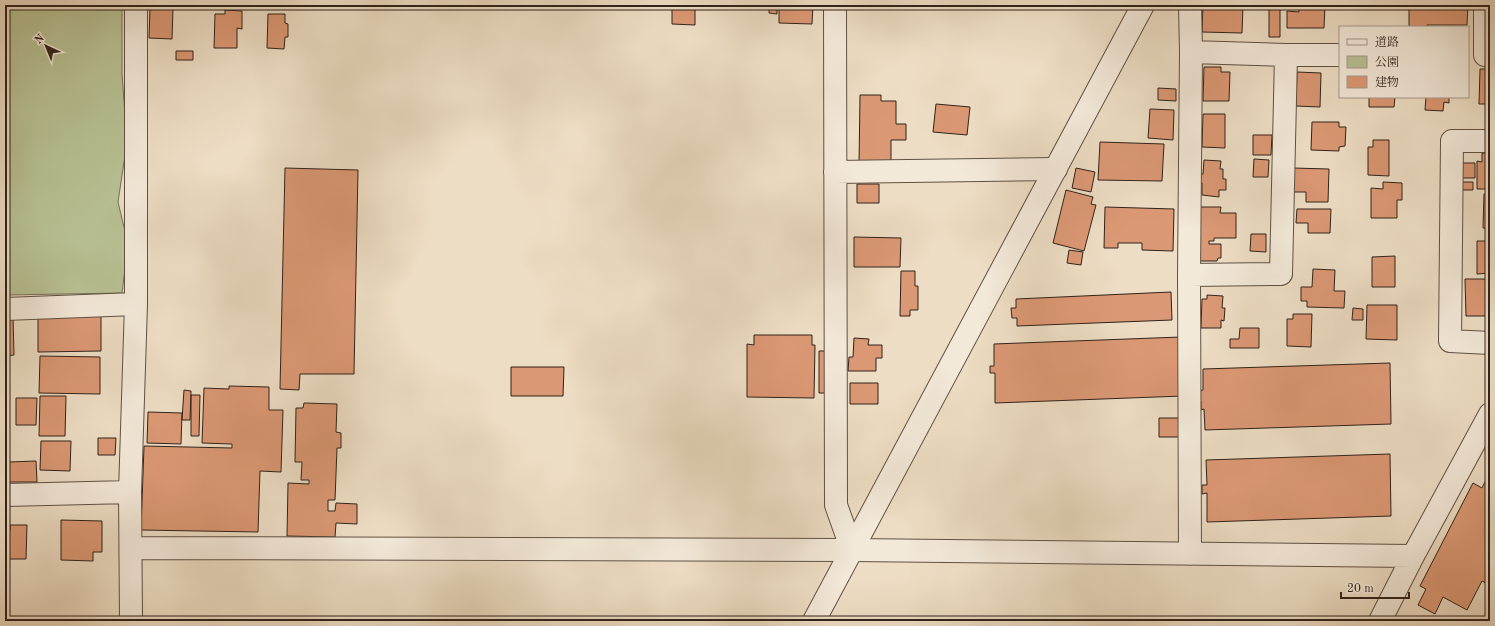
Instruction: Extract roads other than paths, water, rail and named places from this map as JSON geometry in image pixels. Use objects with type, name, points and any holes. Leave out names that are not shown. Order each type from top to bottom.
[{"type":"street","points":[[131,621],[130,492],[136,304],[136,5]]},
{"type":"street","points":[[834,5],[836,505],[852,550]]},
{"type":"street","points":[[814,621],[1143,5]]},
{"type":"street","points":[[1190,5],[1190,554]]},
{"type":"street","points":[[1481,55],[1486,5]]},
{"type":"street","points":[[1191,52],[1339,55]]},
{"type":"street","points":[[1189,275],[1281,274],[1286,55]]},
{"type":"street","points":[[1490,141],[1452,141],[1450,341],[1490,343]]},
{"type":"street","points":[[835,172],[1056,169]]},
{"type":"street","points":[[5,309],[136,304]]},
{"type":"street","points":[[1380,621],[1413,556],[1490,414]]},
{"type":"street","points":[[5,495],[130,492]]},
{"type":"street","points":[[131,548],[852,550],[1413,556]]}]
